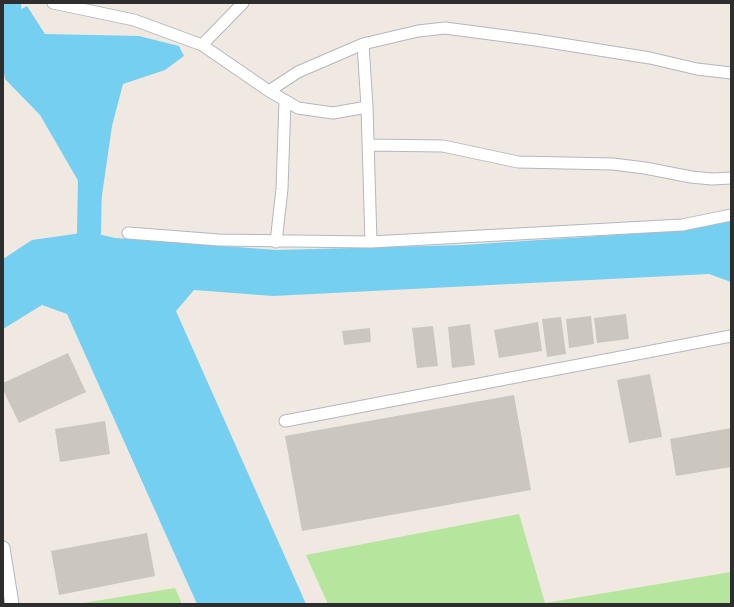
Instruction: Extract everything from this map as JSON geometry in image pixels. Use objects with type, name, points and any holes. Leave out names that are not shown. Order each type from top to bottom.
[{"type":"street","points":[[53,3],[134,20],[202,45],[285,101],[298,108],[333,113],[367,107]]},
{"type":"street","points":[[202,45],[243,3]]},
{"type":"street","points":[[269,90],[298,72],[363,44],[418,31],[452,29],[650,58],[697,69],[731,73]]},
{"type":"street","points":[[363,44],[367,107],[371,242]]},
{"type":"street","points":[[276,242],[282,189],[285,101]]},
{"type":"street","points":[[368,145],[443,146],[518,162],[613,164],[646,168],[691,177],[712,179],[731,178]]},
{"type":"street","points":[[128,233],[219,240],[276,242],[371,242],[659,227],[682,225],[731,216]]},
{"type":"street","points":[[285,421],[731,336]]},
{"type":"street","points":[[3,548],[12,604]]},
{"type":"green space","points":[[519,514],[545,603],[731,572],[731,604],[328,604],[306,555]]},
{"type":"green space","points":[[175,588],[182,604],[77,604]]},
{"type":"water","points":[[27,6],[45,34],[139,36],[179,46],[184,56],[165,70],[123,84],[112,126],[100,209],[89,211],[80,184],[40,115],[5,79],[3,67],[3,8],[10,13]]},
{"type":"water","points":[[731,221],[731,282],[709,274],[273,296],[194,290],[176,311],[306,604],[197,604],[67,314],[42,305],[3,329],[3,259],[32,240],[89,232],[115,238],[277,250],[463,245],[676,231]]},
{"type":"building","points":[[626,314],[629,339],[597,343],[594,318]]},
{"type":"building","points":[[591,316],[594,344],[569,348],[566,319]]},
{"type":"building","points":[[561,317],[566,354],[547,357],[542,319]]},
{"type":"building","points":[[538,322],[542,351],[499,358],[494,330]]},
{"type":"building","points":[[470,324],[475,365],[452,368],[448,327]]},
{"type":"building","points":[[433,326],[438,366],[417,368],[412,328]]},
{"type":"building","points":[[370,328],[371,342],[344,345],[342,331]]},
{"type":"building","points":[[68,353],[86,392],[19,423],[3,390],[3,383]]},
{"type":"building","points":[[650,374],[662,437],[629,443],[617,380]]},
{"type":"building","points":[[514,395],[531,490],[302,531],[285,436]]},
{"type":"building","points":[[105,421],[110,454],[60,462],[55,429]]},
{"type":"building","points":[[731,428],[731,467],[676,476],[670,439]]},
{"type":"building","points":[[147,533],[155,576],[59,595],[51,551]]},
{"type":"waterway","points":[[9,3],[12,47]]},
{"type":"waterway","points":[[89,232],[90,179]]}]
